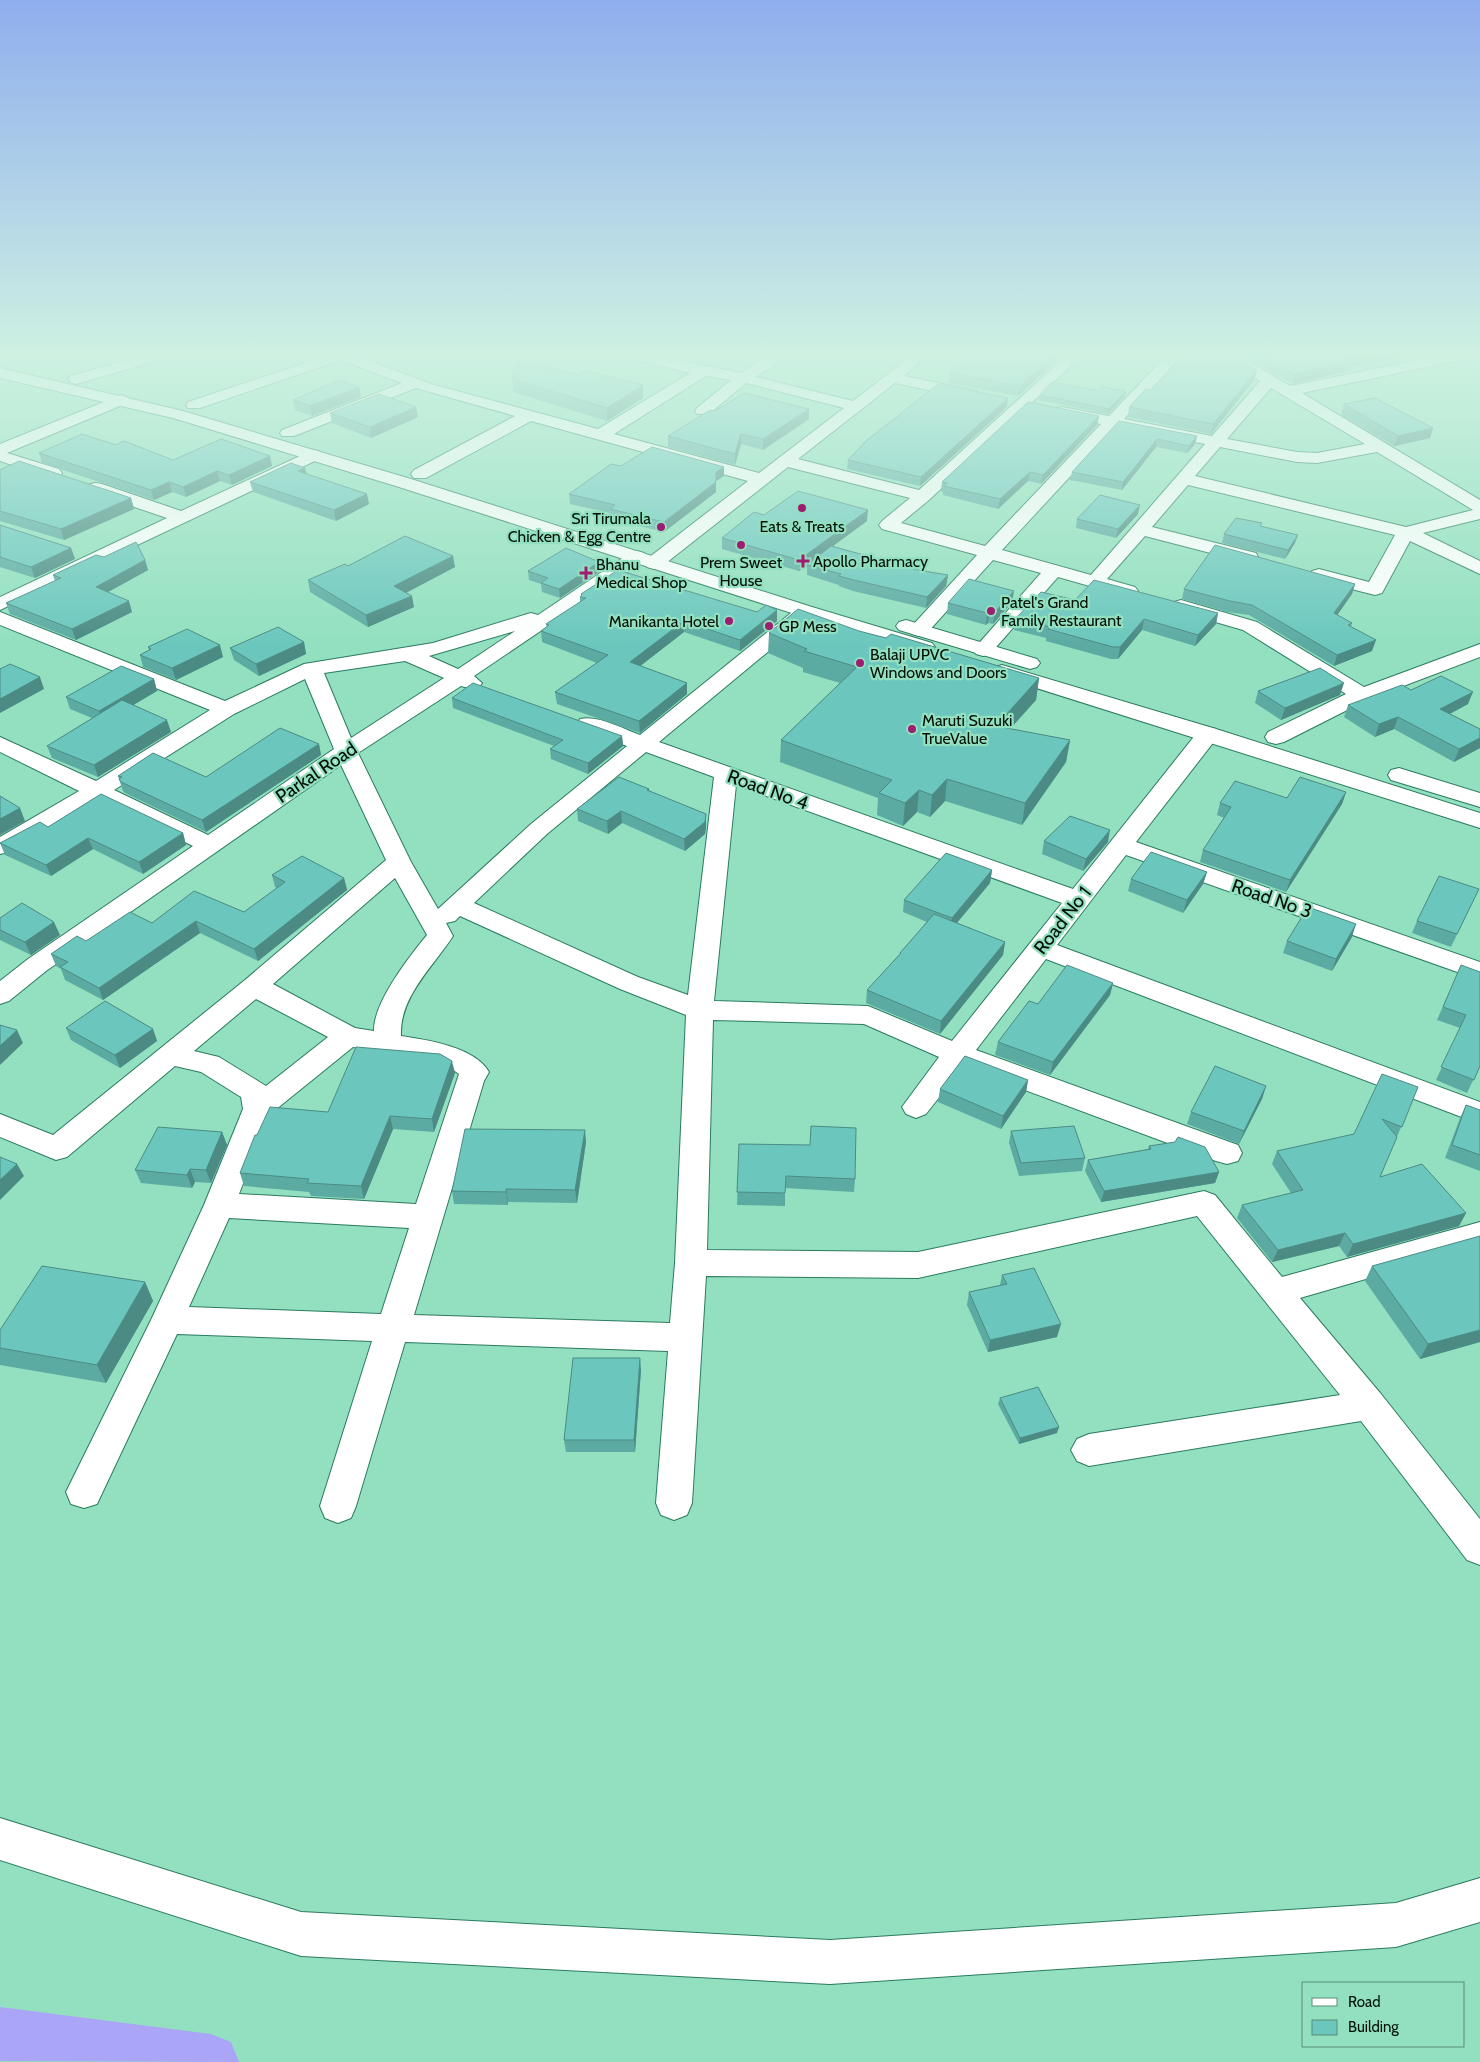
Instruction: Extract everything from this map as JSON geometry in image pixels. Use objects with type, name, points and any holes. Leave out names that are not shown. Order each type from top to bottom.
[{"type":"main road","points":[[307,453],[653,557],[919,630],[1304,746]]},
{"type":"main road","points":[[353,453],[420,474],[805,611],[1208,734],[1480,821]]},
{"type":"main road","points":[[420,474],[459,453]]},
{"type":"main road","points":[[666,453],[760,479]]},
{"type":"main road","name":"Parkal Road","points":[[0,995],[37,965],[346,751],[562,608],[653,557],[794,453]]},
{"type":"main road","points":[[978,453],[888,525],[1140,595]]},
{"type":"main road","points":[[919,630],[1083,453]]},
{"type":"main road","points":[[1095,582],[1206,453]]},
{"type":"main road","points":[[1276,453],[1317,458],[1343,453]]},
{"type":"main road","points":[[1389,453],[1480,507]]},
{"type":"main road","points":[[0,604],[313,455]]},
{"type":"main road","points":[[0,456],[182,517]]},
{"type":"main road","points":[[784,461],[923,496]]},
{"type":"main road","points":[[1184,479],[1406,532],[1480,568]]},
{"type":"main road","points":[[1300,570],[1375,589],[1406,532],[1480,514]]},
{"type":"main road","points":[[1140,529],[1262,560]]},
{"type":"main road","points":[[70,550],[96,558]]},
{"type":"main road","points":[[984,650],[1053,571]]},
{"type":"main road","points":[[1168,603],[1250,626],[1362,696]]},
{"type":"main road","points":[[0,847],[96,791],[226,709],[312,668],[344,665],[436,649],[562,608]]},
{"type":"main road","points":[[434,925],[458,906],[539,829],[805,611]]},
{"type":"main road","points":[[0,618],[226,709]]},
{"type":"main road","points":[[1276,737],[1362,696],[1480,650]]},
{"type":"main road","points":[[407,654],[458,678],[495,692]]},
{"type":"main road","points":[[312,668],[346,751],[400,862],[440,936],[410,974],[387,1021],[388,1042]]},
{"type":"main road","name":"Road No 4","points":[[569,718],[1078,900]]},
{"type":"main road","name":"Road No 1","points":[[916,1107],[1208,734]]},
{"type":"main road","points":[[0,744],[210,845]]},
{"type":"main road","points":[[1378,768],[1480,800]]},
{"type":"main road","points":[[674,1503],[691,1263],[700,1010],[726,774]]},
{"type":"main road","name":"Road No 3","points":[[1121,845],[1480,971]]},
{"type":"main road","points":[[0,1126],[56,1149],[254,986],[400,862]]},
{"type":"main road","points":[[458,906],[629,983],[700,1010],[868,1016],[957,1054],[1228,1153]]},
{"type":"main road","points":[[1041,948],[1480,1113]]},
{"type":"main road","points":[[254,986],[348,1036],[428,1050],[464,1063],[475,1072],[470,1080],[338,1506]]},
{"type":"main road","points":[[257,1109],[348,1036]]},
{"type":"main road","points":[[84,1492],[167,1320],[219,1204],[257,1109],[255,1092],[210,1064],[170,1055]]},
{"type":"main road","points":[[691,1263],[918,1266],[1204,1203],[1274,1292],[1369,1405],[1479,1547]]},
{"type":"main road","points":[[219,1204],[428,1217]]},
{"type":"main road","points":[[1274,1292],[1480,1234]]},
{"type":"main road","points":[[167,1320],[686,1338]]},
{"type":"main road","points":[[1089,1450],[1369,1405]]},
{"type":"main road","points":[[0,1839],[301,1934],[830,1962],[1396,1925],[1480,1900]]},
{"type":"building","points":[[40,453],[156,453],[173,460],[188,453],[262,453],[270,456],[229,475],[217,471],[183,487],[169,482],[151,490]]},
{"type":"building","points":[[642,453],[674,453],[724,467],[716,472],[716,482],[664,522],[610,509],[615,505],[569,494],[611,464],[621,466]]},
{"type":"building","points":[[854,453],[947,453],[921,477],[848,460]]},
{"type":"building","points":[[973,453],[1064,453],[1043,475],[1030,472],[1000,499],[944,486],[947,483],[942,482]]},
{"type":"building","points":[[1089,453],[1146,453],[1123,482],[1072,472]]},
{"type":"building","points":[[19,461],[131,498],[61,529],[0,511],[0,470]]},
{"type":"building","points":[[291,463],[305,468],[298,471],[367,494],[334,510],[250,482]]},
{"type":"building","points":[[798,491],[868,510],[799,560],[722,538],[754,512],[764,515]]},
{"type":"building","points":[[1100,495],[1140,505],[1118,529],[1077,519]]},
{"type":"building","points":[[1236,518],[1262,523],[1260,526],[1298,535],[1288,550],[1224,534]]},
{"type":"building","points":[[0,525],[71,548],[31,567],[0,557]]},
{"type":"building","points":[[405,536],[453,556],[394,586],[412,596],[366,615],[308,580],[345,564],[348,566]]},
{"type":"building","points":[[136,542],[145,560],[96,587],[129,601],[72,629],[6,603],[61,578],[53,575],[96,555],[104,557]]},
{"type":"building","points":[[1215,545],[1355,584],[1334,613],[1352,623],[1348,625],[1376,640],[1337,655],[1252,605],[1184,589]]},
{"type":"building","points":[[831,546],[918,570],[948,575],[927,597],[839,576],[841,574],[807,565]]},
{"type":"building","points":[[566,548],[599,562],[559,589],[541,583],[548,578],[528,571]]},
{"type":"building","points":[[618,570],[757,612],[766,605],[777,610],[740,640],[684,621],[630,662],[687,683],[639,721],[555,692],[608,655],[541,631],[549,625],[546,624],[586,598],[580,597],[581,594]]},
{"type":"building","points":[[969,579],[1014,591],[995,612],[990,611],[987,613],[948,603]]},
{"type":"building","points":[[1094,580],[1218,613],[1198,635],[1144,619],[1120,647],[1113,647],[1048,629],[1050,627],[1016,618],[1041,592],[1075,600]]},
{"type":"building","points":[[798,609],[859,631],[886,638],[891,634],[1039,678],[996,726],[1070,740],[1025,803],[947,779],[932,795],[919,790],[905,803],[879,793],[892,780],[781,740],[857,667],[804,651],[807,649],[769,633]]},
{"type":"building","points":[[278,627],[304,642],[256,664],[230,648]]},
{"type":"building","points":[[187,629],[220,645],[172,668],[140,655],[151,649],[148,647]]},
{"type":"building","points":[[10,664],[40,677],[0,699],[0,669]]},
{"type":"building","points":[[121,666],[154,679],[99,711],[66,697]]},
{"type":"building","points":[[1320,668],[1344,683],[1285,708],[1258,691]]},
{"type":"building","points":[[1441,676],[1473,692],[1440,709],[1480,729],[1480,738],[1459,749],[1398,717],[1379,724],[1348,705],[1402,685],[1411,690]]},
{"type":"building","points":[[473,683],[622,736],[588,763],[550,749],[563,740],[452,698]]},
{"type":"building","points":[[122,700],[167,720],[94,765],[47,746]]},
{"type":"building","points":[[280,728],[319,744],[202,820],[121,782],[119,779],[122,777],[118,776],[153,753],[206,777]]},
{"type":"building","points":[[619,777],[706,814],[705,822],[684,839],[621,811],[607,821],[577,809]]},
{"type":"building","points":[[1300,777],[1346,792],[1290,880],[1203,850],[1231,807],[1220,803],[1235,781],[1287,798]]},
{"type":"building","points":[[101,794],[183,833],[139,862],[88,838],[46,865],[0,843],[40,822],[48,827]]},
{"type":"building","points":[[0,796],[20,808],[0,819]]},
{"type":"building","points":[[1070,816],[1110,830],[1086,859],[1044,841]]},
{"type":"building","points":[[1151,852],[1207,872],[1187,900],[1131,879]]},
{"type":"building","points":[[946,853],[992,870],[952,918],[904,900]]},
{"type":"building","points":[[302,856],[344,878],[254,949],[196,921],[99,988],[60,967],[68,962],[51,954],[77,936],[86,941],[130,912],[152,923],[194,891],[244,912],[285,882],[272,875]]},
{"type":"building","points":[[1439,876],[1479,889],[1457,934],[1417,921]]},
{"type":"building","points":[[22,903],[54,922],[25,942],[0,930],[0,918]]},
{"type":"building","points":[[1308,907],[1356,924],[1336,959],[1287,941]]},
{"type":"building","points":[[934,914],[1005,942],[941,1021],[867,990]]},
{"type":"building","points":[[1067,965],[1113,983],[1053,1062],[998,1042],[1029,1001],[1038,1004]]},
{"type":"building","points":[[1461,965],[1480,972],[1480,1066],[1474,1080],[1441,1067],[1466,1015],[1443,1007]]},
{"type":"building","points":[[105,1001],[153,1029],[115,1055],[66,1028]]},
{"type":"building","points":[[0,1025],[17,1030],[0,1046]]},
{"type":"building","points":[[356,1047],[440,1054],[452,1061],[432,1119],[390,1116],[361,1186],[307,1183],[309,1179],[240,1173],[255,1135],[257,1135],[270,1107],[328,1112]]},
{"type":"building","points":[[965,1056],[1028,1080],[1003,1116],[940,1089]]},
{"type":"building","points":[[1215,1066],[1266,1086],[1244,1131],[1191,1112]]},
{"type":"building","points":[[1382,1074],[1418,1087],[1402,1127],[1382,1119],[1397,1137],[1380,1177],[1422,1164],[1466,1213],[1353,1244],[1345,1233],[1278,1250],[1242,1205],[1303,1190],[1277,1151],[1354,1134]]},
{"type":"building","points":[[1466,1105],[1480,1110],[1480,1155],[1452,1145]]},
{"type":"building","points":[[811,1126],[856,1128],[855,1179],[786,1176],[785,1193],[737,1192],[739,1144],[810,1145]]},
{"type":"building","points":[[1074,1126],[1085,1158],[1021,1163],[1011,1131]]},
{"type":"building","points":[[158,1127],[222,1132],[206,1170],[190,1169],[187,1175],[135,1170]]},
{"type":"building","points":[[465,1129],[585,1130],[575,1190],[506,1189],[506,1192],[452,1191]]},
{"type":"building","points":[[1178,1137],[1205,1147],[1219,1172],[1104,1191],[1088,1160],[1151,1149],[1149,1146],[1175,1142]]},
{"type":"building","points":[[0,1157],[17,1164],[0,1180]]},
{"type":"building","points":[[1480,1236],[1480,1330],[1428,1344],[1372,1266]]},
{"type":"building","points":[[42,1266],[145,1282],[97,1365],[0,1348],[0,1330]]},
{"type":"building","points":[[1034,1268],[1061,1324],[990,1340],[969,1292],[1007,1284],[1002,1275]]},
{"type":"building","points":[[573,1358],[640,1358],[634,1440],[564,1440]]},
{"type":"building","points":[[1038,1387],[1059,1427],[1020,1438],[1000,1398]]},
{"type":"waterway","points":[[0,2034],[211,2062]]},
{"type":"place","name":"Eats & Treats","points":[[802,508]]},
{"type":"place","name":"Sri Tirumala Chicken & Egg Centre","points":[[661,527]]},
{"type":"place","name":"Prem Sweet House","points":[[741,545]]},
{"type":"place","name":"Apollo Pharmacy","points":[[803,561]]},
{"type":"place","name":"Bhanu Medical Shop","points":[[586,573]]},
{"type":"place","name":"Patel's Grand Family Restaurant","points":[[991,611]]},
{"type":"place","name":"Manikanta Hotel","points":[[729,621]]},
{"type":"place","name":"GP Mess","points":[[769,626]]},
{"type":"place","name":"Balaji UPVC Windows and Doors","points":[[860,663]]},
{"type":"place","name":"Maruti Suzuki TrueValue","points":[[912,729]]}]
